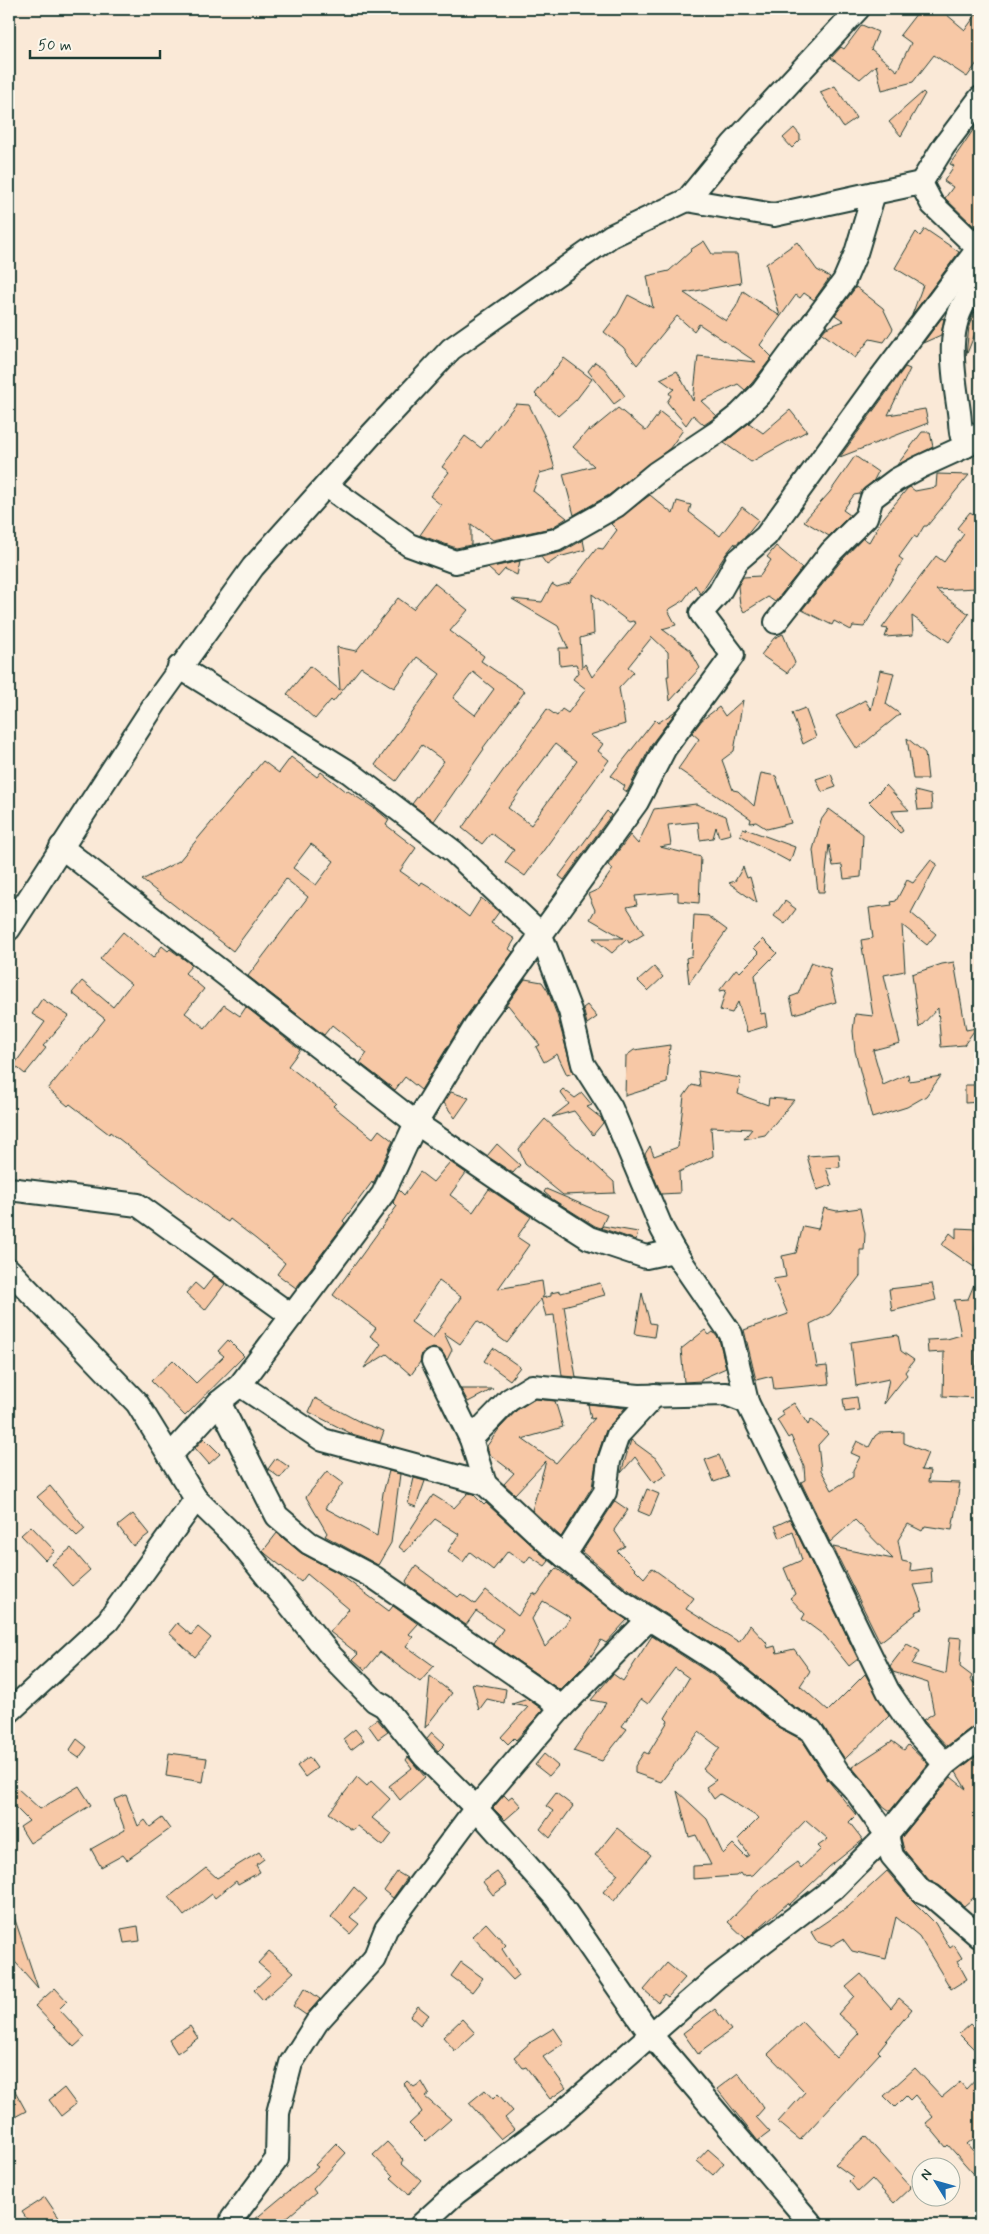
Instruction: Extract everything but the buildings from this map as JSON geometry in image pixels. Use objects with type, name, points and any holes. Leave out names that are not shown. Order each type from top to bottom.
[{"type":"street","points":[[9,929],[179,668],[253,566],[450,350],[611,236],[687,200],[740,137],[858,9]]},
{"type":"street","points":[[687,200],[774,215],[921,182],[944,146],[980,98]]},
{"type":"street","points":[[921,182],[932,204],[979,248]]},
{"type":"street","points":[[327,486],[409,545],[455,562],[556,540],[616,506],[656,473],[728,424],[762,392],[844,281],[856,253],[874,193]]},
{"type":"street","points":[[973,440],[960,435],[960,416],[953,357],[954,329],[959,308],[969,296],[968,270],[979,248]]},
{"type":"street","points":[[170,1456],[219,1402],[240,1384],[383,1194],[416,1123],[478,1022],[540,933],[637,802],[665,748],[732,655],[701,613],[719,593],[737,561],[766,536],[979,248]]},
{"type":"street","points":[[776,622],[832,552],[866,517],[872,498],[896,480],[920,466],[973,440]]},
{"type":"street","points":[[179,668],[349,772],[454,852],[540,933],[570,1011],[583,1064],[611,1108],[674,1251],[731,1334],[747,1402],[888,1691],[916,1731],[944,1764]]},
{"type":"street","points":[[61,847],[416,1123],[589,1238],[646,1257],[674,1251]]},
{"type":"street","points":[[9,1189],[138,1205],[292,1316]]},
{"type":"street","points":[[9,1270],[137,1403],[196,1498],[235,1538],[331,1656],[375,1701],[384,1706],[424,1756],[476,1808],[556,1898],[651,2035],[812,2225]]},
{"type":"street","points":[[433,1361],[471,1440],[485,1484]]},
{"type":"street","points":[[240,1384],[323,1440],[485,1484],[564,1556],[619,1600],[648,1620],[694,1647],[786,1716],[811,1730],[838,1772],[855,1790],[887,1836],[892,1856],[921,1891],[932,1896],[980,1937]]},
{"type":"street","points":[[471,1440],[509,1400],[532,1386],[655,1395],[726,1394],[747,1402]]},
{"type":"street","points":[[564,1556],[605,1492],[609,1461],[618,1435],[655,1395]]},
{"type":"street","points":[[219,1402],[277,1516],[309,1544],[375,1578],[562,1707]]},
{"type":"street","points":[[9,1712],[108,1621],[196,1498]]},
{"type":"street","points":[[232,2225],[232,2219],[277,2160],[278,2113],[291,2063],[317,2022],[374,1959],[386,1929],[476,1808],[562,1707],[648,1620]]},
{"type":"street","points":[[421,2225],[456,2193],[552,2121],[717,1977],[834,1888],[887,1836],[944,1764],[980,1737]]}]
